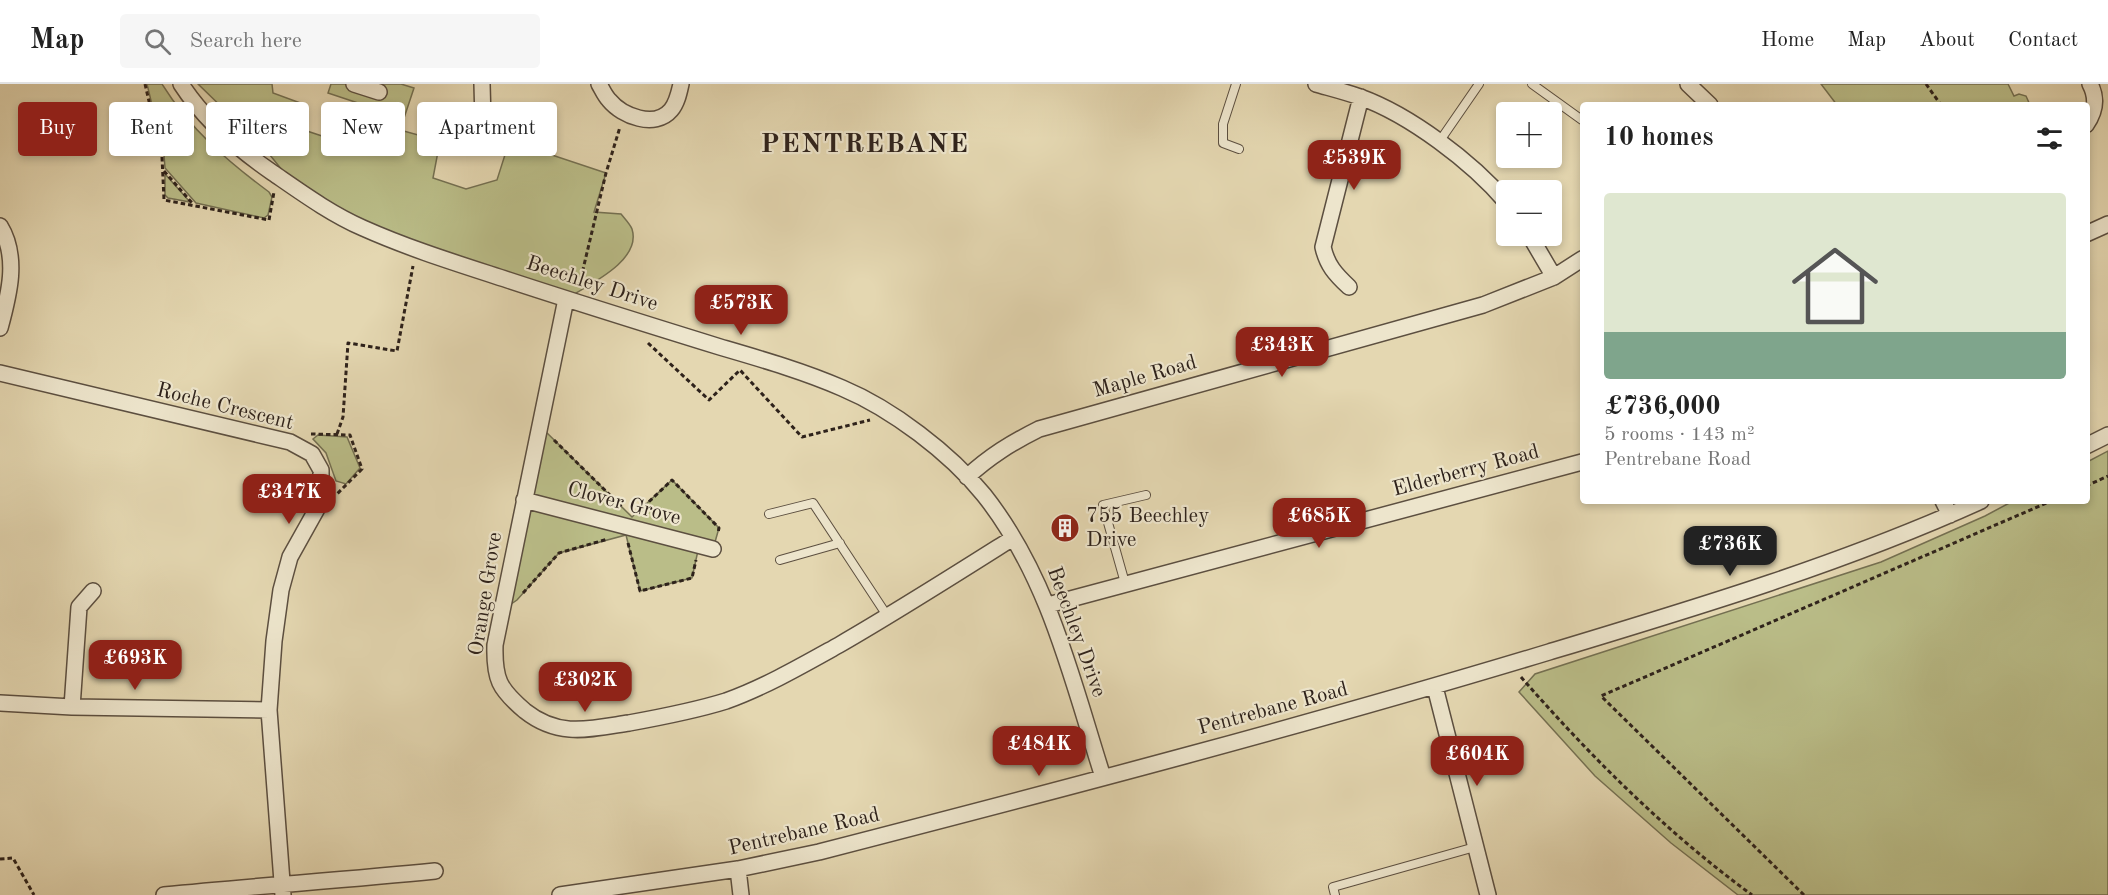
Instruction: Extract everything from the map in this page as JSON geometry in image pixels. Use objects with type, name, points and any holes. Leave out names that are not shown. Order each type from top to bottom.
[{"type":"street","name":"Beechley Drive","points":[[181,84],[218,129],[246,155],[300,192],[360,227],[416,249],[798,371],[844,388],[892,415],[929,442],[982,493],[1014,538],[1033,573],[1048,605],[1102,777]]},
{"type":"street","points":[[354,84],[379,92]]},
{"type":"street","points":[[482,84],[482,102]]},
{"type":"street","points":[[600,84],[608,100],[623,113],[639,118],[656,119],[670,111],[681,84]]},
{"type":"street","points":[[1316,84],[1361,97],[1397,113],[1439,142],[1496,192]]},
{"type":"street","points":[[1688,84],[1707,102]]},
{"type":"street","points":[[2090,84],[2095,104],[2090,119]]},
{"type":"street","points":[[1348,287],[1326,261],[1323,247],[1361,97]]},
{"type":"street","points":[[2090,232],[2108,224]]},
{"type":"street","points":[[0,226],[10,258],[10,291],[0,328]]},
{"type":"street","points":[[1536,246],[1554,277]]},
{"type":"street","name":"Maple Road","points":[[967,477],[1008,444],[1039,429],[1483,304],[1554,277],[1580,261]]},
{"type":"street","name":"Orange Grove","points":[[571,300],[540,426],[495,645],[494,668],[503,689],[533,717],[553,727],[573,731],[681,714],[728,700],[770,682],[888,617],[1014,538]]},
{"type":"street","name":"Roche Crescent","points":[[0,374],[291,442],[312,454],[321,470],[319,505],[290,557],[281,590],[274,641],[269,710],[282,889]]},
{"type":"street","points":[[2090,444],[2108,435]]},
{"type":"street","name":"Elderberry Road","points":[[1048,605],[1580,463]]},
{"type":"street","name":"Clover Grove","points":[[524,500],[713,549]]},
{"type":"street","name":"Pentrebane Road","points":[[560,895],[738,869],[819,852],[1435,687],[1652,621],[1816,566],[1946,508],[1966,504]]},
{"type":"street","points":[[72,707],[79,607],[93,591]]},
{"type":"street","points":[[1435,687],[1488,895]]},
{"type":"street","points":[[0,703],[72,707],[269,710]]},
{"type":"street","points":[[738,869],[741,895]]},
{"type":"street","points":[[164,895],[282,889],[308,884],[435,871]]},
{"type":"lane","points":[[1236,84],[1223,124],[1222,143],[1239,149]]},
{"type":"lane","points":[[1439,142],[1479,84]]},
{"type":"lane","points":[[1532,84],[1580,119]]},
{"type":"lane","points":[[1125,583],[1103,506],[1146,495]]},
{"type":"lane","points":[[769,514],[813,503],[888,617]]},
{"type":"lane","points":[[780,560],[840,543]]},
{"type":"lane","points":[[1335,895],[1333,887],[1475,847]]},
{"type":"path","points":[[145,84],[162,157],[164,200],[269,220],[277,176]]},
{"type":"path","points":[[1926,84],[1939,102]]},
{"type":"path","points":[[571,300],[623,113]]},
{"type":"path","points":[[163,170],[194,204]]},
{"type":"path","points":[[337,434],[343,417],[348,343],[398,351],[416,249]]},
{"type":"path","points":[[644,338],[709,400],[740,370],[802,437],[892,415]]},
{"type":"path","points":[[540,426],[624,509]]},
{"type":"path","points":[[291,442],[304,434],[350,435],[362,469],[340,492],[319,505]]},
{"type":"path","points":[[2090,484],[2108,476]]},
{"type":"path","points":[[1804,895],[1601,696],[2044,504]]},
{"type":"path","points":[[501,611],[517,600],[559,553],[615,537],[624,526]]},
{"type":"path","points":[[1509,664],[1550,711],[1618,781],[1709,864],[1752,895]]},
{"type":"path","points":[[0,860],[13,858],[34,895]]},
{"type":"green space","points":[[147,84],[162,84],[174,102],[151,102]]},
{"type":"green space","points":[[198,84],[272,84],[273,93],[298,102],[217,102]]},
{"type":"green space","points":[[331,84],[401,84],[414,88],[405,115],[405,102],[355,102],[328,93]]},
{"type":"green space","points":[[1821,84],[2008,84],[2014,96],[2019,94],[2026,96],[2029,102],[1835,102]]},
{"type":"green space","points":[[194,126],[206,139],[206,156],[225,156],[269,192],[272,197],[268,215],[264,218],[196,203],[165,168],[164,156],[194,156]]},
{"type":"green space","points":[[405,131],[417,135],[417,156],[437,156],[433,178],[466,189],[497,180],[505,156],[555,156],[606,173],[594,212],[621,214],[632,229],[633,241],[621,262],[611,271],[566,299],[415,249],[300,192],[271,156],[309,156],[309,132],[321,136],[321,156],[405,156]]},
{"type":"green space","points":[[165,174],[190,202],[168,198],[165,195]]},
{"type":"green space","points":[[540,426],[632,517],[672,480],[719,528],[713,549],[699,546],[692,578],[640,591],[626,535],[559,553],[517,600],[501,611]]},
{"type":"green space","points":[[318,435],[347,437],[360,468],[346,484],[336,481],[326,453],[313,439]]},
{"type":"green space","points":[[2108,451],[2108,895],[1738,895],[1671,843],[1595,776],[1519,692],[1535,674],[1881,562],[2007,504],[2090,504],[2090,460]]},
{"type":"place","name":"755 Beechley Drive","points":[[1065,528]]},
{"type":"district","name":"PENTREBANE","points":[[865,144]]}]
